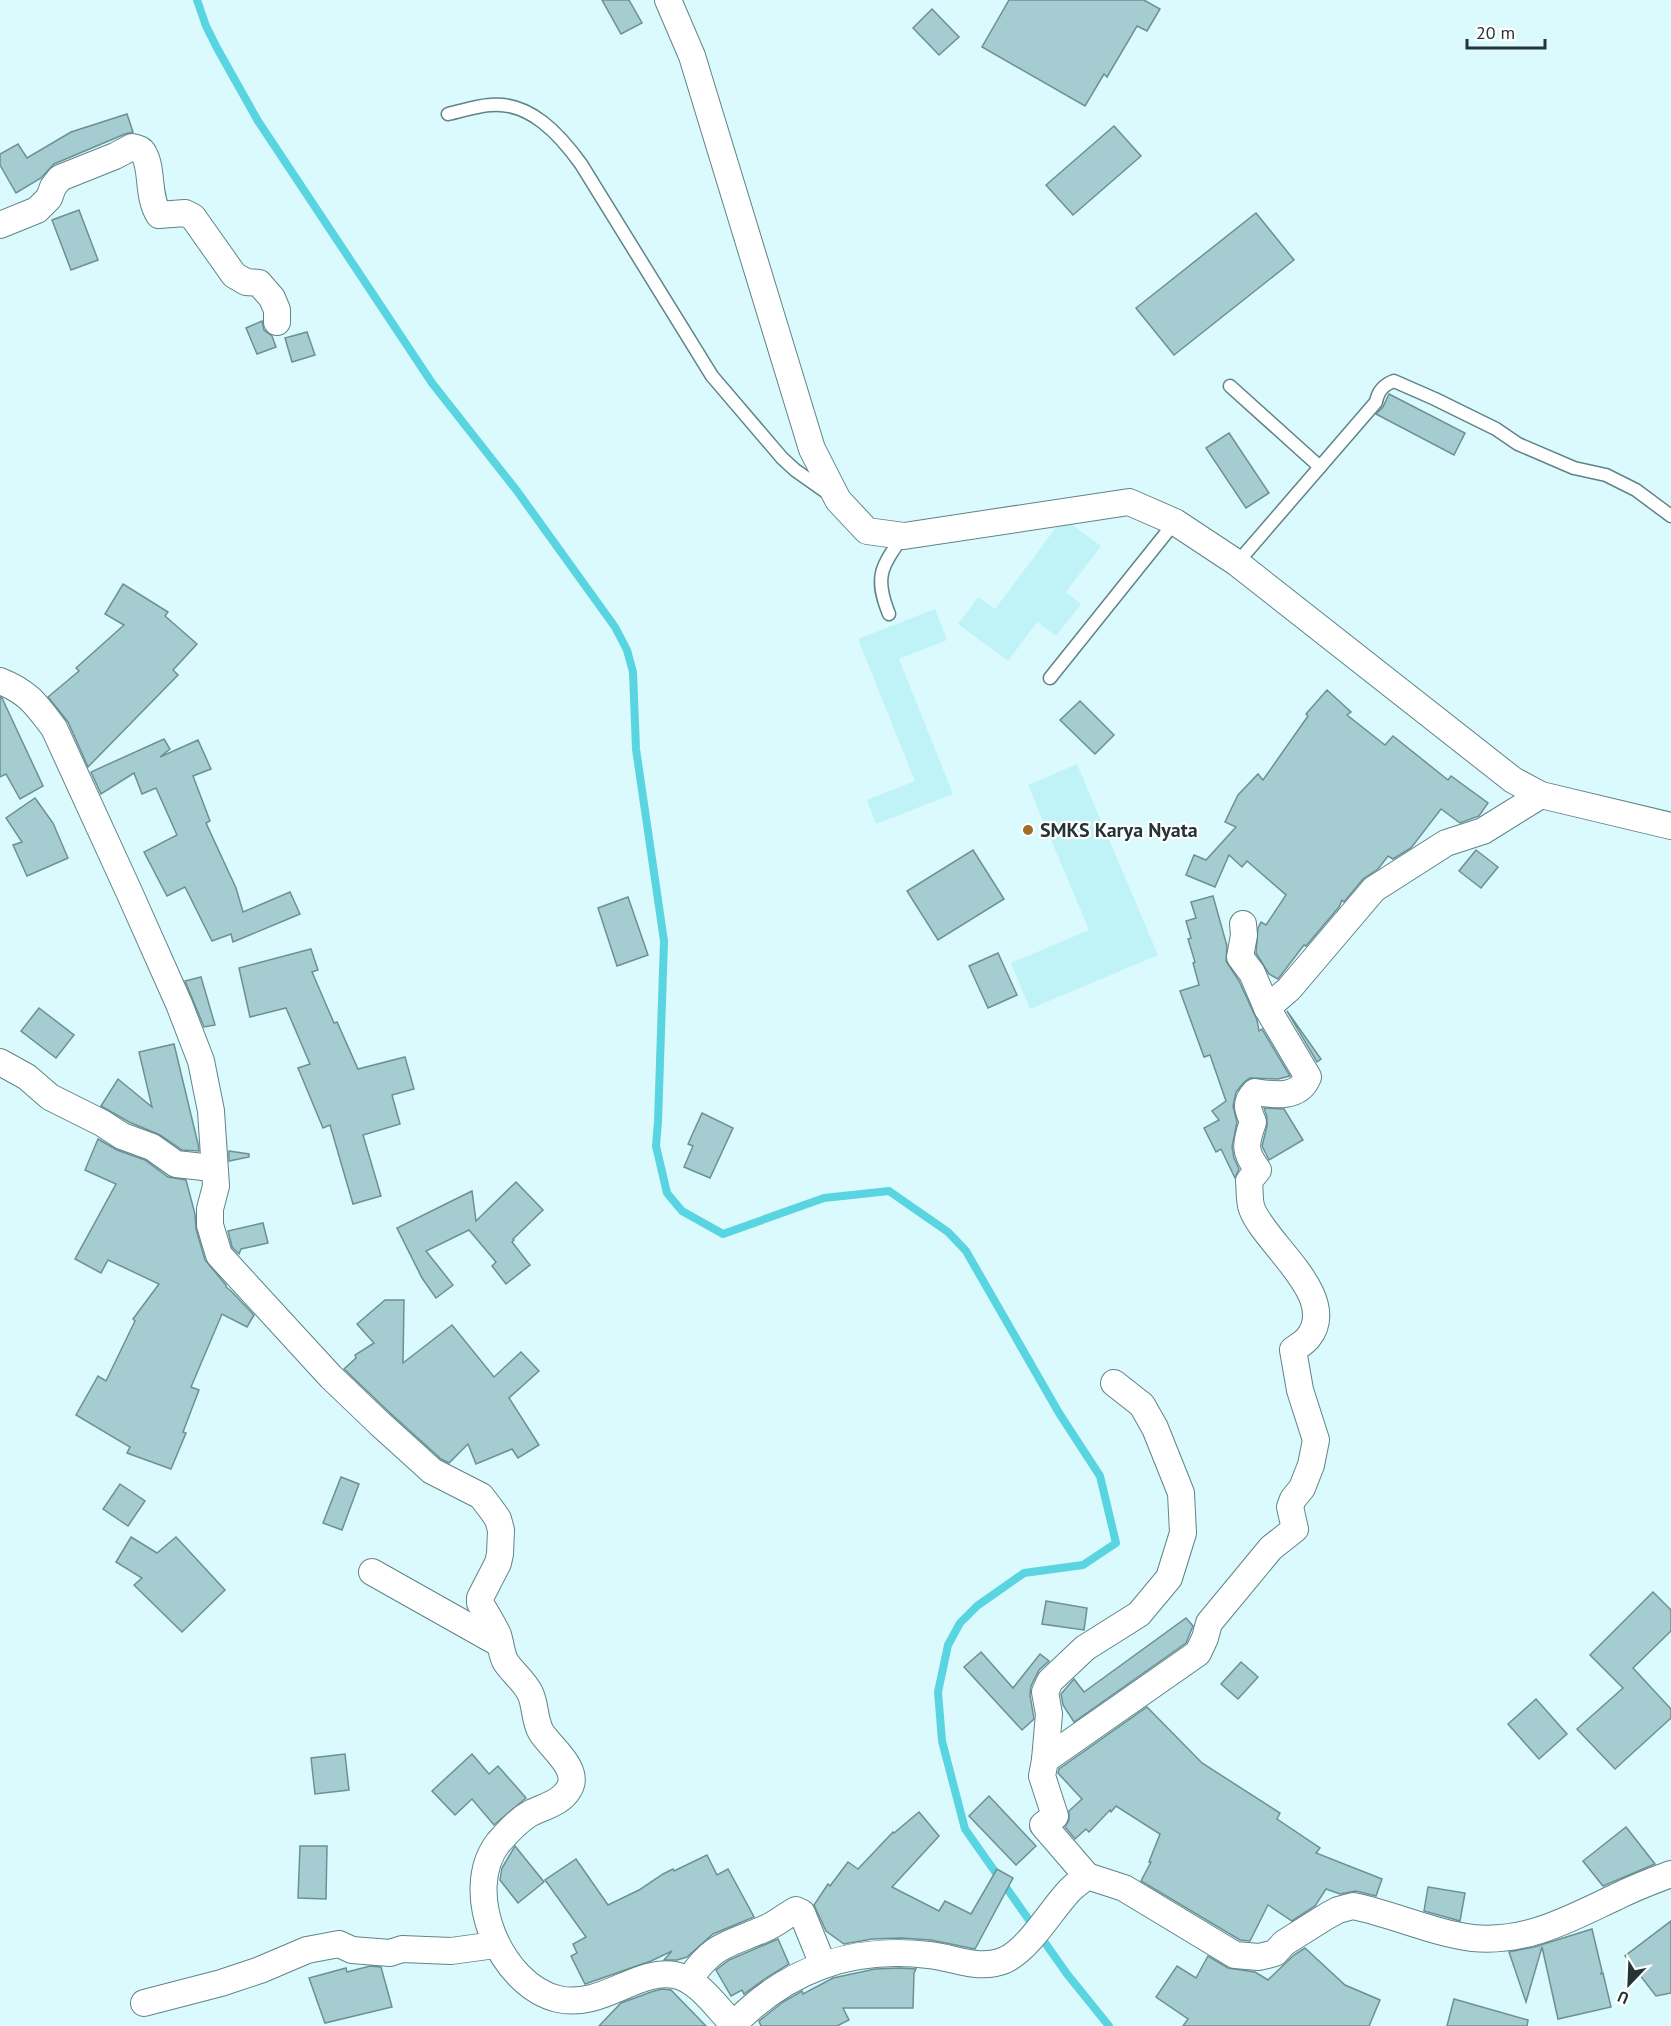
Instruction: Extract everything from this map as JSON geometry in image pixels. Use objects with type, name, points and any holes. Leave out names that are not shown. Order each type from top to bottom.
[{"type":"street","points":[[668,0],[692,56],[812,449],[838,500],[867,531],[904,536],[1129,502],[1175,522],[1237,563],[1513,780],[1541,795],[1669,824]]},
{"type":"street","points":[[0,225],[36,210],[48,198],[60,178],[132,147],[140,149],[144,154],[150,191],[159,215],[185,213],[193,217],[234,275],[246,282],[259,284],[273,298],[277,310],[277,322]]},
{"type":"street","points":[[0,681],[19,689],[37,705],[54,728],[174,994],[201,1061],[211,1111],[216,1186],[210,1209],[210,1226],[219,1255],[331,1377],[432,1471],[481,1496],[498,1519],[501,1530],[500,1554],[480,1600],[498,1635],[501,1653],[531,1694],[540,1729],[570,1769],[572,1778],[567,1792],[551,1805],[516,1823],[498,1844],[486,1868],[484,1883],[488,1917],[495,1945],[506,1961],[530,1985],[558,1999],[572,2000],[605,1995],[650,1976],[662,1974],[683,1977],[689,1980],[733,2025],[765,1996],[795,1977],[841,1958],[884,1954],[931,1956],[973,1965],[1003,1961],[1017,1953],[1079,1883]]},
{"type":"street","points":[[1267,1008],[1289,989],[1374,889],[1446,843],[1483,831],[1541,795]]},
{"type":"street","points":[[1045,1760],[1198,1653],[1209,1623],[1271,1548],[1295,1529],[1290,1507],[1302,1488],[1311,1465],[1316,1440],[1300,1390],[1293,1350],[1308,1339],[1315,1324],[1315,1304],[1300,1272],[1268,1236],[1251,1209],[1249,1181],[1258,1170],[1248,1157],[1246,1143],[1253,1122],[1247,1110],[1248,1101],[1255,1092],[1284,1095],[1306,1083],[1308,1077],[1267,1008],[1252,973],[1240,957],[1244,934],[1243,924]]},
{"type":"street","points":[[0,1062],[27,1077],[50,1097],[102,1123],[122,1136],[152,1148],[176,1164],[203,1167],[213,1164]]},
{"type":"street","points":[[1079,1883],[1043,1825],[1055,1816],[1042,1776],[1049,1714],[1045,1692],[1050,1681],[1085,1648],[1139,1614],[1168,1578],[1183,1533],[1181,1493],[1155,1428],[1142,1405],[1114,1383]]},
{"type":"street","points":[[372,1572],[500,1644]]},
{"type":"street","points":[[1079,1883],[1124,1888],[1235,1955],[1259,1958],[1275,1953],[1284,1943],[1327,1916],[1353,1906],[1463,1936],[1500,1938],[1524,1935],[1551,1927],[1580,1916],[1637,1887],[1671,1874]]},
{"type":"street","points":[[689,1980],[703,1959],[714,1950],[776,1923],[796,1910],[802,1913],[823,1965]]},
{"type":"street","points":[[144,2003],[221,1983],[260,1970],[307,1950],[339,1944],[352,1950],[390,1953],[402,1949],[450,1951],[495,1945]]},
{"type":"lane","points":[[448,114],[490,105],[513,105],[543,122],[563,139],[581,164],[712,376],[782,458],[795,470],[838,500]]},
{"type":"lane","points":[[1237,563],[1376,402],[1383,387],[1394,381],[1496,429],[1518,444],[1574,468],[1606,475],[1636,490],[1671,516]]},
{"type":"lane","points":[[1230,386],[1320,467]]},
{"type":"lane","points":[[1050,678],[1175,522]]},
{"type":"lane","points":[[889,614],[882,596],[882,574],[888,557],[904,536]]},
{"type":"shaded area","points":[[1063,518],[1101,546],[1066,592],[1081,604],[1056,636],[1037,622],[1008,661],[958,624],[978,597],[995,609]]},
{"type":"shaded area","points":[[935,609],[947,640],[899,659],[953,794],[876,824],[867,800],[915,781],[858,639]]},
{"type":"shaded area","points":[[1077,764],[1158,955],[1030,1009],[1011,963],[1089,930],[1028,785]]},
{"type":"building","points":[[602,0],[629,0],[642,23],[621,34]]},
{"type":"building","points":[[1009,0],[1144,0],[1160,9],[1147,31],[1137,26],[1107,77],[1104,74],[1085,106],[982,47]]},
{"type":"building","points":[[932,9],[959,37],[939,55],[913,28]]},
{"type":"building","points":[[127,114],[133,132],[54,164],[41,178],[16,193],[0,165],[0,154],[18,144],[27,158],[71,132]]},
{"type":"building","points":[[1114,126],[1141,156],[1073,215],[1046,185]]},
{"type":"building","points":[[79,210],[98,260],[71,270],[52,220]]},
{"type":"building","points":[[1256,213],[1294,260],[1174,355],[1136,308]]},
{"type":"building","points":[[262,321],[264,330],[272,336],[276,347],[257,354],[246,328]]},
{"type":"building","points":[[307,332],[315,355],[292,362],[285,338]]},
{"type":"building","points":[[1389,394],[1465,433],[1454,455],[1376,414],[1383,407]]},
{"type":"building","points":[[1229,433],[1269,493],[1246,508],[1206,448]]},
{"type":"building","points":[[123,584],[168,612],[165,616],[197,644],[173,670],[178,675],[88,767],[68,722],[48,697],[79,671],[76,668],[124,625],[105,614]]},
{"type":"building","points":[[1327,690],[1351,712],[1347,715],[1385,745],[1393,736],[1448,780],[1451,776],[1488,803],[1479,816],[1460,823],[1441,809],[1411,848],[1393,859],[1388,856],[1378,869],[1363,879],[1344,902],[1342,900],[1339,907],[1306,946],[1304,945],[1278,979],[1269,974],[1256,953],[1258,928],[1261,922],[1266,925],[1286,895],[1247,861],[1242,867],[1229,855],[1215,887],[1186,875],[1194,855],[1206,860],[1236,827],[1225,822],[1238,795],[1258,774],[1263,780],[1308,716],[1306,714]]},
{"type":"building","points":[[0,697],[43,786],[20,799],[6,774],[0,777]]},
{"type":"building","points":[[1080,701],[1114,735],[1095,754],[1060,720]]},
{"type":"building","points":[[164,739],[170,749],[160,757],[198,740],[211,769],[193,776],[210,821],[206,823],[236,888],[243,912],[290,892],[300,914],[233,942],[231,934],[212,941],[185,887],[167,896],[144,852],[177,835],[156,788],[142,794],[134,773],[101,794],[91,772]]},
{"type":"building","points":[[35,798],[53,823],[68,858],[27,876],[13,845],[22,842],[6,818]]},
{"type":"building","points":[[973,850],[1004,899],[938,940],[907,891]]},
{"type":"building","points":[[1476,850],[1498,867],[1481,888],[1459,871]]},
{"type":"building","points":[[1213,896],[1227,946],[1226,961],[1239,981],[1257,1020],[1259,1031],[1262,1029],[1290,1076],[1278,1079],[1250,1078],[1236,1092],[1233,1106],[1237,1122],[1232,1147],[1239,1169],[1235,1178],[1221,1149],[1216,1152],[1204,1128],[1219,1120],[1212,1111],[1226,1101],[1210,1055],[1204,1057],[1180,991],[1199,985],[1186,921],[1196,918],[1191,902]]},
{"type":"building","points":[[628,897],[648,955],[617,966],[598,908]]},
{"type":"building","points":[[311,949],[318,970],[312,972],[334,1023],[337,1022],[358,1069],[405,1057],[414,1089],[392,1095],[400,1124],[363,1135],[381,1196],[353,1204],[330,1125],[323,1128],[298,1068],[310,1064],[286,1008],[250,1017],[239,968]]},
{"type":"building","points":[[998,953],[1017,995],[988,1008],[969,966]]},
{"type":"building","points":[[201,977],[215,1025],[204,1027],[185,981]]},
{"type":"building","points":[[39,1008],[74,1035],[56,1058],[21,1031]]},
{"type":"building","points":[[1287,1011],[1321,1059],[1317,1062]]},
{"type":"building","points":[[174,1044],[199,1151],[182,1150],[160,1135],[129,1122],[101,1106],[118,1079],[152,1107],[139,1052]]},
{"type":"building","points":[[1264,1108],[1284,1109],[1303,1140],[1269,1160],[1262,1146],[1267,1126]]},
{"type":"building","points":[[702,1113],[733,1128],[710,1178],[684,1167],[693,1146],[688,1144]]},
{"type":"building","points":[[98,1139],[117,1150],[145,1160],[168,1177],[186,1180],[205,1260],[226,1287],[254,1315],[247,1327],[222,1314],[191,1387],[199,1390],[183,1432],[186,1433],[171,1469],[127,1453],[130,1447],[76,1415],[98,1376],[106,1381],[135,1321],[133,1319],[159,1284],[108,1260],[101,1273],[75,1259],[116,1184],[85,1170]]},
{"type":"building","points":[[229,1151],[249,1154],[249,1157],[229,1161]]},
{"type":"building","points":[[516,1182],[543,1210],[512,1242],[530,1265],[506,1284],[492,1266],[496,1262],[469,1230],[426,1251],[453,1285],[436,1298],[422,1278],[397,1228],[472,1191],[476,1221]]},
{"type":"building","points":[[263,1223],[268,1243],[241,1249],[239,1254],[232,1247],[228,1231]]},
{"type":"building","points":[[385,1300],[404,1300],[403,1363],[452,1325],[494,1377],[521,1352],[539,1371],[509,1398],[539,1445],[518,1458],[512,1449],[476,1464],[468,1444],[449,1463],[441,1459],[389,1412],[344,1369],[356,1358],[355,1355],[374,1343],[357,1324]]},
{"type":"building","points":[[341,1477],[359,1484],[342,1530],[323,1523]]},
{"type":"building","points":[[120,1484],[145,1501],[128,1526],[103,1509]]},
{"type":"building","points":[[131,1537],[157,1553],[176,1537],[225,1590],[182,1632],[134,1585],[142,1578],[116,1562]]},
{"type":"building","points":[[1653,1592],[1671,1610],[1671,1631],[1633,1668],[1671,1709],[1671,1718],[1615,1769],[1577,1729],[1623,1688],[1590,1655]]},
{"type":"building","points":[[1046,1601],[1087,1608],[1084,1630],[1042,1624]]},
{"type":"building","points":[[1186,1618],[1193,1626],[1186,1643],[1074,1722],[1063,1705],[1061,1694],[1074,1679],[1084,1692]]},
{"type":"building","points":[[981,1652],[1013,1688],[1040,1654],[1049,1661],[1039,1670],[1031,1686],[1030,1695],[1034,1719],[1022,1730],[964,1667]]},
{"type":"building","points":[[1241,1662],[1258,1677],[1238,1699],[1221,1684]]},
{"type":"building","points":[[1536,1699],[1567,1734],[1539,1759],[1508,1724]]},
{"type":"building","points":[[1147,1707],[1202,1763],[1280,1813],[1277,1819],[1320,1848],[1316,1853],[1382,1879],[1376,1896],[1356,1891],[1340,1894],[1326,1889],[1315,1906],[1292,1921],[1268,1905],[1250,1941],[1240,1940],[1141,1881],[1151,1862],[1149,1862],[1160,1834],[1116,1806],[1089,1832],[1086,1829],[1075,1839],[1065,1827],[1069,1820],[1069,1811],[1082,1799],[1058,1773],[1059,1769]]},
{"type":"building","points":[[345,1754],[349,1790],[315,1794],[311,1758]]},
{"type":"building","points":[[472,1754],[489,1774],[498,1766],[526,1798],[494,1825],[472,1799],[455,1815],[432,1791]]},
{"type":"building","points":[[989,1796],[1036,1846],[1016,1865],[969,1816]]},
{"type":"building","points":[[919,1812],[939,1836],[892,1887],[939,1911],[945,1901],[971,1914],[997,1869],[1013,1878],[975,1949],[931,1940],[901,1938],[872,1939],[844,1944],[826,1931],[814,1905],[828,1884],[830,1886],[848,1862],[858,1869],[893,1832]]},
{"type":"building","points":[[1626,1827],[1655,1864],[1603,1886],[1583,1861]]},
{"type":"building","points":[[300,1846],[327,1846],[326,1899],[298,1898]]},
{"type":"building","points":[[515,1846],[544,1882],[518,1903],[500,1880],[502,1868]]},
{"type":"building","points":[[707,1855],[717,1875],[728,1869],[754,1917],[713,1934],[687,1957],[664,1960],[672,1951],[651,1961],[585,1984],[571,1956],[577,1953],[573,1944],[586,1937],[545,1880],[576,1859],[608,1905],[639,1890],[663,1874]]},
{"type":"building","points":[[1428,1887],[1465,1893],[1460,1921],[1424,1911]]},
{"type":"building","points":[[1671,1921],[1671,1993],[1656,1996],[1625,1956]]},
{"type":"building","points":[[1592,1929],[1601,1974],[1603,1973],[1611,2007],[1558,2019],[1542,1947],[1526,2002],[1509,1952],[1534,1947]]},
{"type":"building","points":[[778,1939],[789,1964],[744,1994],[742,1990],[731,1996],[716,1970],[729,1960]]},
{"type":"building","points":[[1305,1948],[1345,1985],[1380,2000],[1369,2026],[1183,2026],[1188,2019],[1156,1997],[1177,1966],[1196,1978],[1208,1956],[1228,1968],[1255,1972],[1268,1980],[1294,1955]]},
{"type":"building","points":[[370,1966],[381,1967],[392,2007],[325,2023],[309,1978],[346,1968],[347,1972]]},
{"type":"building","points":[[875,1969],[916,1969],[913,2008],[843,2008],[849,2020],[837,2026],[761,2026],[759,2021],[783,2002],[833,1978]]},
{"type":"building","points":[[662,1989],[671,1990],[706,2026],[599,2026],[621,2003]]},
{"type":"building","points":[[1454,1999],[1528,2020],[1527,2026],[1447,2026]]},
{"type":"waterway","points":[[197,0],[217,48],[258,121],[432,383],[517,491],[615,627],[627,650],[633,672],[636,749],[664,941],[656,1146],[667,1193],[682,1211],[723,1234],[824,1198],[889,1191],[948,1232],[966,1251],[1059,1413],[1100,1476],[1116,1543],[1083,1565],[1024,1573],[977,1606],[960,1623],[948,1645],[938,1692],[942,1741],[965,1829],[1067,1974],[1109,2026]]},
{"type":"place","name":"SMKS Karya Nyata","points":[[1028,830]]}]
